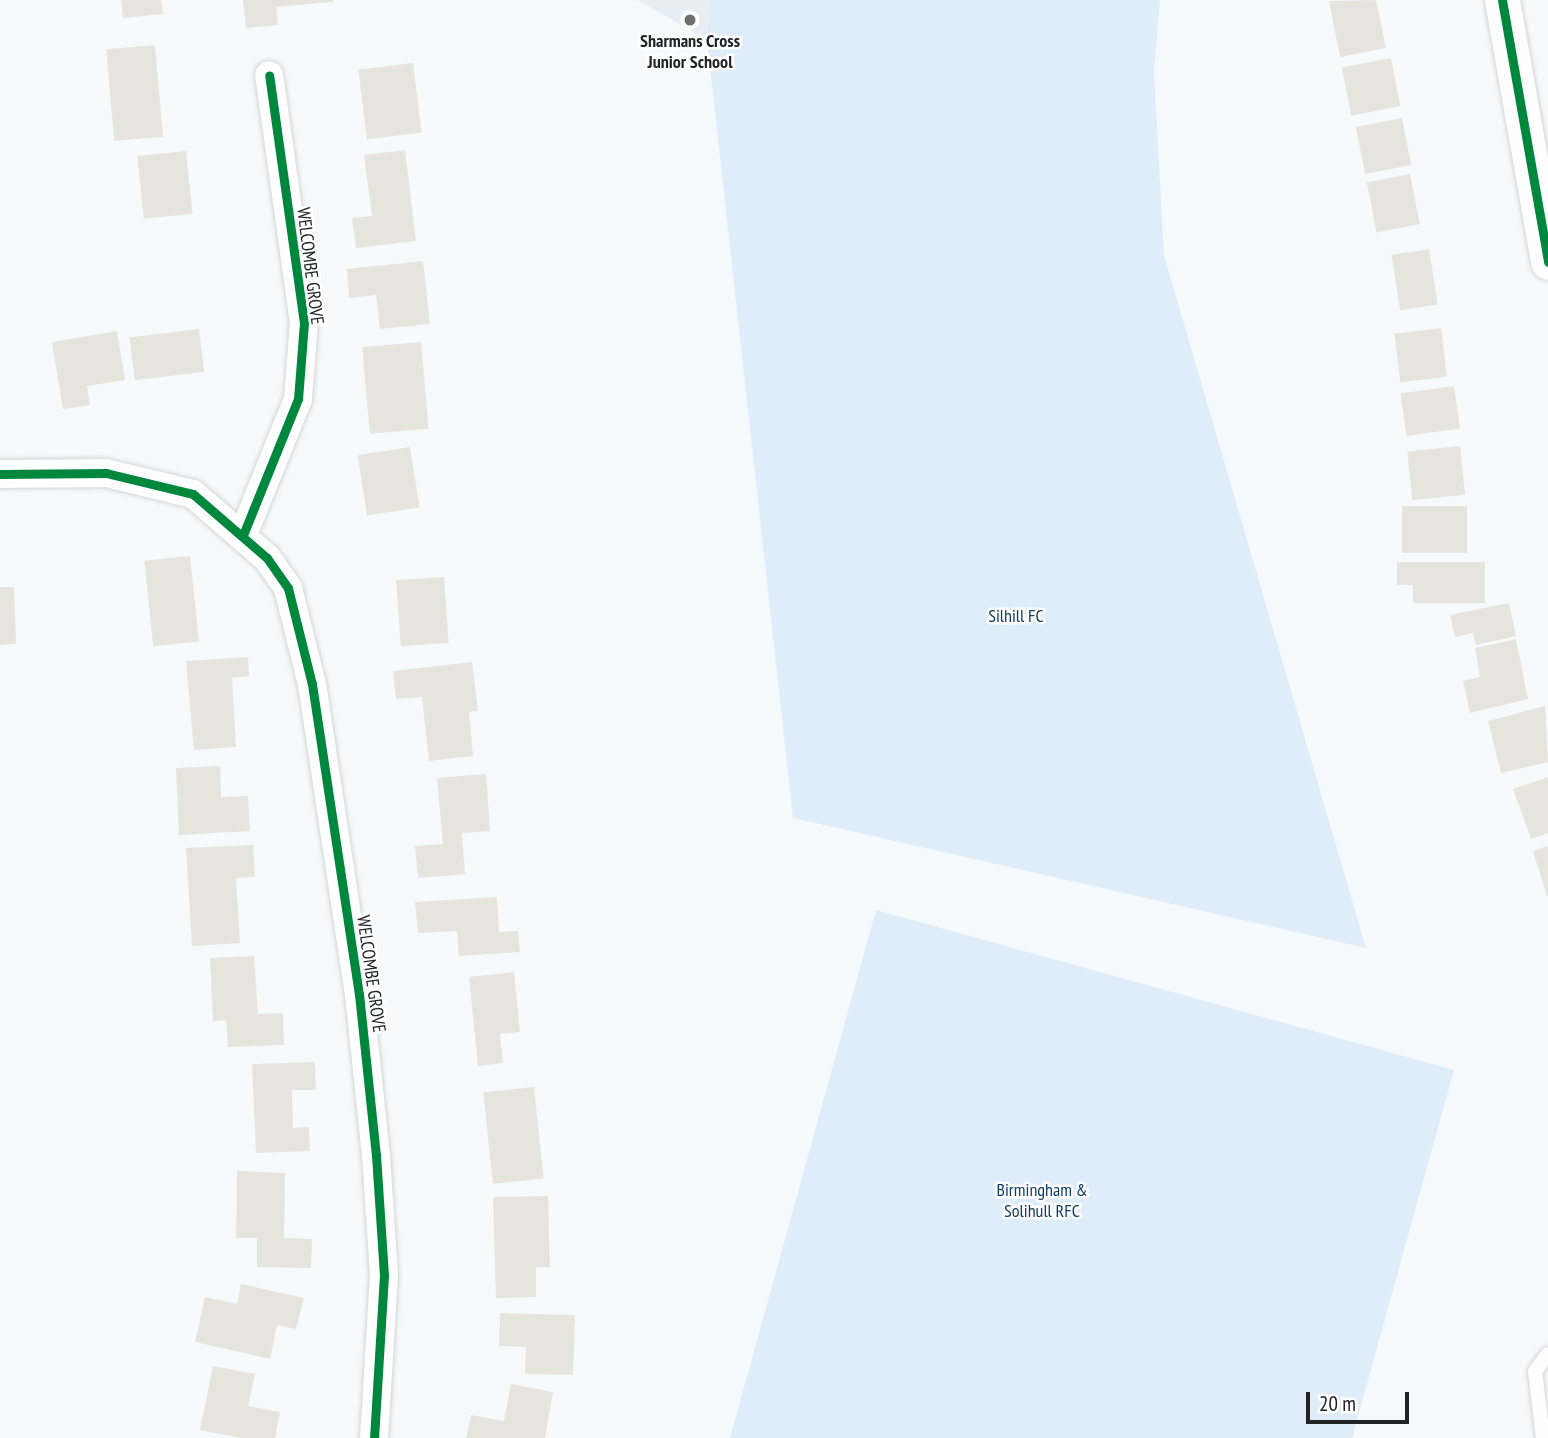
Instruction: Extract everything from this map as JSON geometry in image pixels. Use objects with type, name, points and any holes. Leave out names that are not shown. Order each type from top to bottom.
[{"type":"street","points":[[1502,0],[1548,262]]},
{"type":"street","name":"WELCOMBE GROVE","points":[[243,535],[298,399],[304,323],[269,75]]},
{"type":"street","name":"WELCOMBE GROVE","points":[[0,474],[106,473],[193,494],[243,535],[288,588],[312,684],[359,994],[384,1275],[374,1438]]},
{"type":"lane","points":[[1543,1438],[1535,1371],[1548,1354]]},
{"type":"shaded area","name":"Sharmans Cross Junior School","points":[[638,0],[710,0],[707,40]]},
{"type":"green space","name":"Silhill FC","points":[[710,0],[1160,0],[1154,71],[1164,255],[1366,948],[793,818],[707,40]]},
{"type":"green space","name":"Birmingham & Solihull RFC","points":[[876,910],[1454,1070],[1352,1438],[730,1438]]},
{"type":"building","points":[[121,0],[161,0],[163,14],[123,18]]},
{"type":"building","points":[[243,0],[333,2],[276,7],[278,25],[246,28]]},
{"type":"building","points":[[1376,0],[1386,48],[1340,57],[1329,1]]},
{"type":"building","points":[[155,45],[163,137],[114,141],[106,49]]},
{"type":"building","points":[[1391,58],[1400,106],[1351,116],[1342,68]]},
{"type":"building","points":[[413,63],[422,132],[367,139],[358,70]]},
{"type":"building","points":[[1402,118],[1411,165],[1365,174],[1356,127]]},
{"type":"building","points":[[405,150],[416,241],[356,248],[352,218],[372,216],[364,155]]},
{"type":"building","points":[[186,151],[193,214],[144,219],[137,156]]},
{"type":"building","points":[[1410,174],[1420,224],[1377,232],[1367,182]]},
{"type":"building","points":[[1429,249],[1438,304],[1400,310],[1391,255]]},
{"type":"building","points":[[423,261],[430,324],[380,329],[376,295],[349,298],[347,269]]},
{"type":"building","points":[[1441,328],[1447,377],[1400,382],[1394,334]]},
{"type":"building","points":[[199,329],[204,372],[135,380],[130,338]]},
{"type":"building","points":[[117,331],[125,380],[87,386],[90,405],[63,409],[52,342]]},
{"type":"building","points":[[421,342],[429,429],[370,434],[362,347]]},
{"type":"building","points":[[1454,386],[1460,429],[1407,436],[1401,394]]},
{"type":"building","points":[[1460,446],[1465,495],[1412,500],[1407,452]]},
{"type":"building","points":[[410,447],[420,507],[367,516],[358,455]]},
{"type":"building","points":[[1402,506],[1467,506],[1467,553],[1402,553]]},
{"type":"building","points":[[190,556],[199,642],[153,646],[144,561]]},
{"type":"building","points":[[1397,562],[1485,562],[1485,603],[1413,603],[1413,585],[1397,585]]},
{"type":"building","points":[[444,577],[449,643],[401,646],[396,580]]},
{"type":"building","points":[[0,587],[14,587],[16,644],[0,645]]},
{"type":"building","points":[[1509,603],[1516,636],[1476,645],[1473,633],[1455,637],[1450,615]]},
{"type":"building","points":[[1516,639],[1528,699],[1470,713],[1463,681],[1480,677],[1475,648]]},
{"type":"building","points":[[248,657],[249,676],[232,678],[236,747],[194,750],[186,661]]},
{"type":"building","points":[[472,662],[478,711],[469,712],[473,756],[429,761],[422,697],[396,699],[393,671]]},
{"type":"building","points":[[1545,706],[1548,762],[1501,773],[1488,721]]},
{"type":"building","points":[[220,766],[221,797],[248,796],[250,831],[179,835],[176,768]]},
{"type":"building","points":[[486,774],[490,831],[462,833],[465,874],[418,878],[415,846],[443,844],[437,778]]},
{"type":"building","points":[[1548,777],[1548,833],[1531,839],[1513,789]]},
{"type":"building","points":[[253,845],[255,877],[236,878],[240,943],[192,946],[186,848]]},
{"type":"building","points":[[1548,846],[1548,896],[1547,896],[1533,851]]},
{"type":"building","points":[[497,897],[499,932],[518,931],[520,952],[459,956],[457,931],[418,933],[415,902]]},
{"type":"building","points":[[254,956],[258,1014],[283,1013],[284,1045],[228,1047],[226,1020],[213,1021],[210,958]]},
{"type":"building","points":[[514,972],[520,1032],[500,1034],[503,1063],[478,1066],[469,977]]},
{"type":"building","points":[[315,1062],[316,1090],[292,1090],[293,1128],[309,1127],[310,1151],[256,1153],[252,1064]]},
{"type":"building","points":[[534,1087],[544,1178],[493,1184],[483,1092]]},
{"type":"building","points":[[237,1171],[285,1173],[284,1238],[312,1239],[311,1268],[257,1267],[257,1238],[236,1238]]},
{"type":"building","points":[[548,1196],[550,1267],[536,1267],[536,1297],[496,1298],[493,1197]]},
{"type":"building","points":[[241,1284],[304,1298],[296,1329],[277,1325],[270,1359],[195,1342],[205,1297],[237,1304]]},
{"type":"building","points":[[500,1313],[575,1315],[573,1375],[525,1374],[526,1347],[499,1346]]},
{"type":"building","points":[[213,1366],[255,1374],[248,1406],[280,1412],[275,1438],[241,1438],[200,1430]]},
{"type":"building","points":[[511,1384],[553,1392],[545,1438],[466,1438],[471,1415],[504,1421]]},
{"type":"cycle path","points":[[1502,0],[1548,262]]},
{"type":"cycle path","points":[[243,535],[298,399],[304,323],[269,75]]},
{"type":"cycle path","points":[[0,474],[106,473],[193,494],[267,558],[288,588],[312,684],[359,994],[376,1155],[384,1275],[374,1438]]},
{"type":"place","name":"Sharmans Cross Junior School","points":[[690,20]]}]
